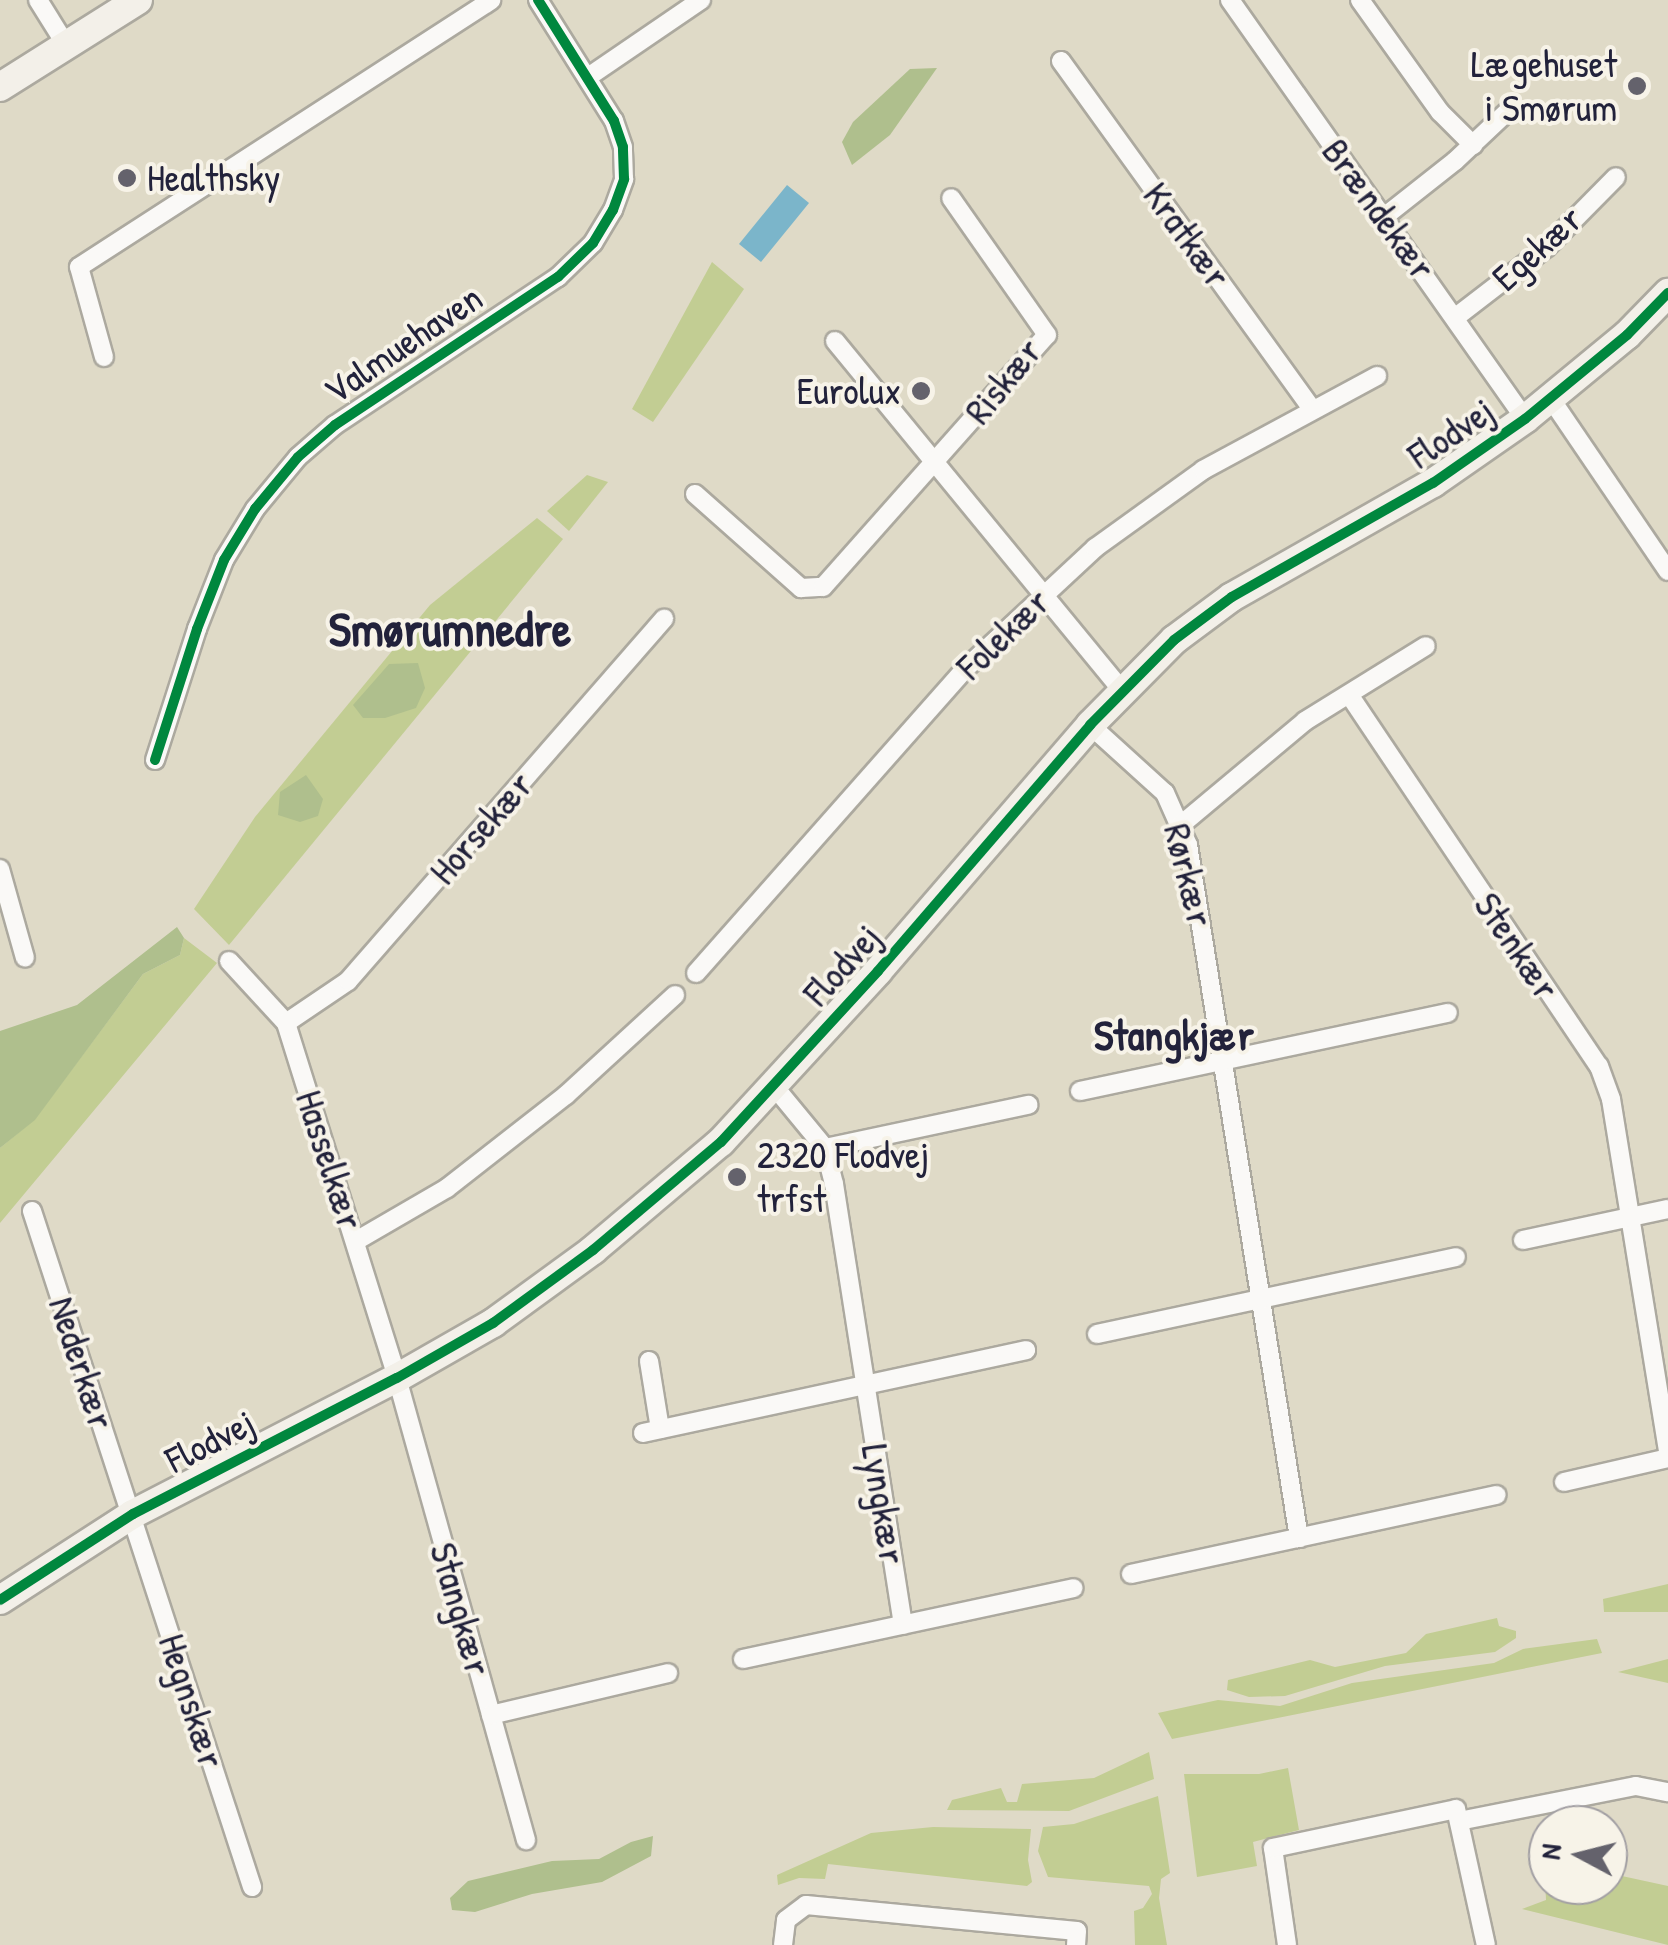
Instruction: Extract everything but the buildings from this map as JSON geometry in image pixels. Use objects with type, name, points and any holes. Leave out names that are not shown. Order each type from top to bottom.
[{"type":"street","points":[[38,0],[68,48]]},
{"type":"street","points":[[0,88],[138,0]]},
{"type":"street","points":[[104,357],[79,268],[491,0]]},
{"type":"street","name":"Valmuehaven","points":[[155,760],[224,560],[256,509],[298,457],[335,425],[558,277],[593,242],[613,210],[624,180],[622,147],[614,120],[538,0]]},
{"type":"street","points":[[588,77],[701,0]]},
{"type":"street","name":"Brændekær","points":[[1230,0],[1526,419]]},
{"type":"street","points":[[1360,0],[1440,112],[1473,145]]},
{"type":"street","name":"Kratkær","points":[[1061,61],[1313,410]]},
{"type":"street","points":[[1384,217],[1508,112]]},
{"type":"street","name":"Egekær","points":[[1456,317],[1547,246],[1616,177]]},
{"type":"street","name":"Riskær","points":[[695,494],[801,588],[824,586],[1047,335],[952,198]]},
{"type":"street","name":"Flodvej","points":[[0,1600],[133,1514],[397,1378],[493,1322],[594,1250],[721,1142],[878,972],[1090,724],[1174,640],[1232,597],[1433,482],[1526,419],[1668,293]]},
{"type":"street","name":"Riskær","points":[[835,341],[1122,690]]},
{"type":"street","name":"Folekær","points":[[696,973],[965,669],[1095,548],[1167,494],[1377,376]]},
{"type":"street","points":[[1551,399],[1668,570]]},
{"type":"street","name":"Horsekær","points":[[286,1022],[348,981],[664,618]]},
{"type":"street","points":[[1182,824],[1305,721],[1426,646]]},
{"type":"street","name":"Stenkær","points":[[1350,696],[1599,1066],[1611,1099],[1668,1455],[1564,1482]]},
{"type":"street","name":"Rørkær","points":[[1090,724],[1148,774],[1165,793],[1182,824],[1226,1060],[1299,1538]]},
{"type":"street","points":[[0,869],[24,958]]},
{"type":"street","name":"Hasselkær","points":[[230,961],[286,1022],[397,1378]]},
{"type":"street","points":[[356,1241],[446,1188],[566,1095],[676,995]]},
{"type":"street","points":[[1080,1090],[1448,1013]]},
{"type":"street","points":[[773,1086],[825,1148],[1028,1104]]},
{"type":"street","name":"Lyngkær","points":[[825,1148],[903,1625]]},
{"type":"street","points":[[1523,1240],[1668,1209]]},
{"type":"street","name":"Nederkær","points":[[32,1211],[133,1514]]},
{"type":"street","points":[[1097,1334],[1456,1257]]},
{"type":"street","points":[[648,1360],[652,1431],[1026,1350]]},
{"type":"street","name":"Stangkær","points":[[397,1378],[526,1840]]},
{"type":"street","points":[[1131,1574],[1497,1495]]},
{"type":"street","name":"Hegnskær","points":[[133,1514],[252,1887]]},
{"type":"street","points":[[743,1659],[1073,1588]]},
{"type":"street","points":[[491,1716],[668,1673]]},
{"type":"street","points":[[1458,1822],[1636,1786],[1668,1792]]},
{"type":"street","points":[[1287,1945],[1273,1848],[1456,1808],[1486,1945]]},
{"type":"street","points":[[782,1945],[786,1920],[806,1905],[1077,1931],[1076,1945]]},
{"type":"green space","points":[[937,68],[890,135],[852,165],[842,142],[853,122],[910,69]]},
{"type":"green space","points":[[712,262],[744,289],[653,422],[632,409]]},
{"type":"green space","points":[[587,475],[608,482],[569,531],[547,511]]},
{"type":"green space","points":[[537,518],[563,539],[229,945],[194,909],[255,817],[430,605]]},
{"type":"green space","points":[[418,663],[425,688],[416,708],[385,718],[363,718],[353,705],[389,664]]},
{"type":"green space","points":[[306,775],[323,799],[318,816],[300,822],[278,815],[280,792]]},
{"type":"green space","points":[[177,927],[184,938],[180,955],[143,974],[35,1120],[0,1148],[0,1031],[77,1005]]},
{"type":"green space","points":[[184,938],[217,963],[0,1223],[0,1148],[35,1119],[143,974],[180,955]]},
{"type":"green space","points":[[1668,1584],[1668,1612],[1604,1612],[1603,1599]]},
{"type":"green space","points":[[1497,1618],[1499,1626],[1516,1631],[1516,1638],[1495,1652],[1385,1666],[1285,1696],[1249,1697],[1227,1690],[1228,1680],[1310,1660],[1335,1667],[1406,1653],[1426,1634]]},
{"type":"green space","points":[[1597,1639],[1602,1653],[1172,1739],[1158,1713],[1218,1700],[1280,1706],[1352,1683],[1494,1663],[1523,1649]]},
{"type":"green space","points":[[1668,1659],[1668,1683],[1618,1672]]},
{"type":"green space","points":[[1149,1752],[1154,1779],[1069,1811],[947,1810],[952,1800],[1001,1788],[1007,1802],[1017,1802],[1022,1784],[1094,1778]]},
{"type":"green space","points":[[1288,1768],[1299,1830],[1253,1842],[1257,1866],[1197,1877],[1184,1774],[1259,1774]]},
{"type":"green space","points":[[1158,1796],[1170,1873],[1161,1879],[1159,1898],[1167,1945],[1135,1945],[1134,1911],[1143,1908],[1152,1894],[1149,1886],[1048,1877],[1038,1851],[1043,1827],[1074,1824]]},
{"type":"green space","points":[[933,1827],[1031,1829],[1028,1860],[1032,1882],[1027,1886],[828,1864],[825,1879],[799,1878],[778,1885],[777,1875],[871,1833]]},
{"type":"green space","points":[[653,1836],[651,1856],[602,1882],[532,1894],[475,1912],[452,1910],[450,1898],[468,1881],[552,1861],[599,1859],[631,1842]]},
{"type":"green space","points":[[1628,1877],[1668,1886],[1668,1945],[1522,1909],[1533,1905],[1628,1905]]},
{"type":"water","points":[[787,185],[809,203],[761,262],[739,244]]},
{"type":"cycle path","points":[[155,760],[197,629],[224,560],[255,509],[298,457],[335,425],[558,277],[593,243],[613,210],[624,179],[623,147],[614,121],[538,0]]},
{"type":"cycle path","points":[[0,1600],[133,1514],[397,1378],[493,1323],[593,1250],[721,1142],[878,971],[1090,725],[1174,640],[1232,597],[1433,483],[1525,419],[1627,335],[1668,293]]},
{"type":"place","name":"Lægehuset i Smørum","points":[[1637,86]]},
{"type":"place","name":"Healthsky","points":[[127,178]]},
{"type":"place","name":"Eurolux","points":[[921,391]]},
{"type":"place","name":"2320 Flodvej trfst","points":[[737,1177]]},
{"type":"district","name":"Smørumnedre","points":[[450,629]]},
{"type":"district","name":"Stangkjær","points":[[1174,1035]]}]
